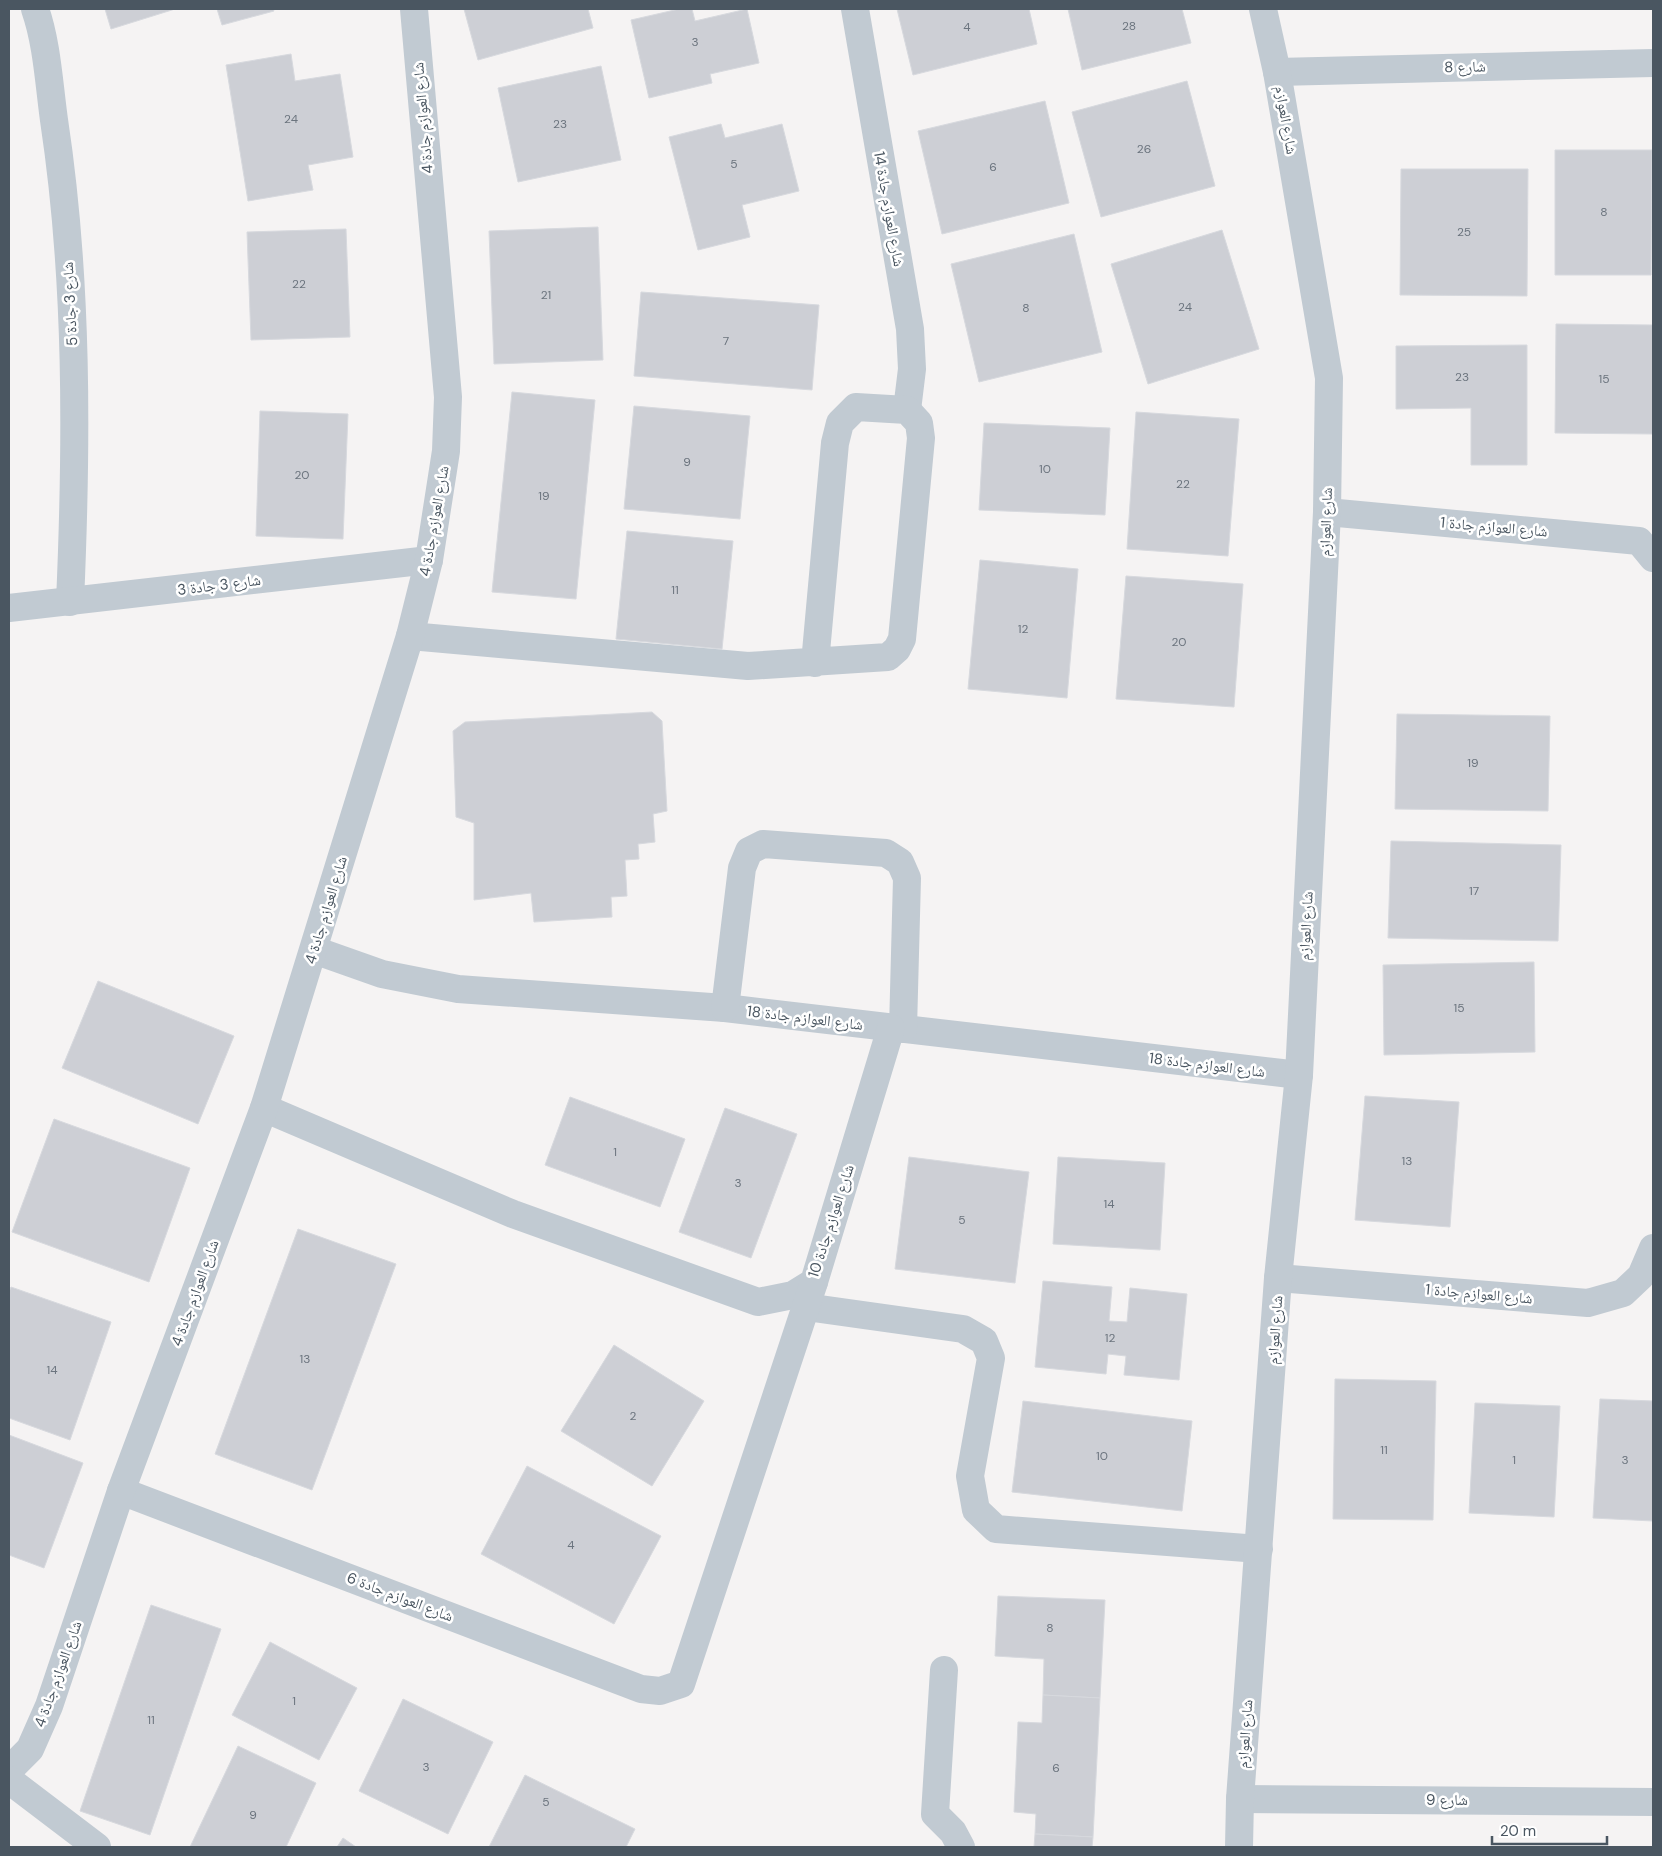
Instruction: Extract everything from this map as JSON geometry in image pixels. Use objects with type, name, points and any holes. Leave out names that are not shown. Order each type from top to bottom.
[{"type":"street","name":"شارع 3 جادة 5","points":[[35,9],[43,32],[58,146],[72,319],[74,511],[70,602]]},
{"type":"street","name":"شارع العوازم جادة 4","points":[[9,1770],[30,1749],[49,1706],[121,1491],[264,1108],[410,636],[429,560],[446,451],[448,398],[414,9]]},
{"type":"street","name":"شارع العوازم جادة 14","points":[[855,9],[910,329],[912,369],[907,410]]},
{"type":"street","name":"شارع العوازم","points":[[1239,1847],[1240,1799],[1278,1278],[1299,1076],[1327,512],[1329,378],[1277,72],[1263,9]]},
{"type":"street","name":"شارع 8","points":[[1277,72],[1653,63]]},
{"type":"street","points":[[410,636],[748,666],[815,663],[888,657],[897,649],[902,640],[922,438],[919,423],[907,410],[856,407],[840,423],[834,442],[815,663]]},
{"type":"street","name":"شارع العوازم جادة 1","points":[[1327,512],[1640,541],[1653,558]]},
{"type":"street","name":"شارع 3 جادة 3","points":[[9,608],[429,560]]},
{"type":"street","name":"شارع العوازم جادة 10","points":[[264,1108],[513,1214],[758,1302],[793,1295],[810,1295],[897,1029],[906,878],[900,862],[886,853],[763,844],[750,851],[742,868],[726,1008]]},
{"type":"street","name":"شارع العوازم جادة 18","points":[[314,950],[382,974],[458,988],[726,1008],[1299,1076]]},
{"type":"street","name":"شارع العوازم جادة 1","points":[[1278,1278],[1588,1303],[1623,1294],[1641,1276],[1653,1248]]},
{"type":"street","points":[[810,1295],[964,1329],[984,1342],[991,1358],[970,1476],[976,1510],[996,1529],[1259,1549]]},
{"type":"street","name":"شارع العوازم جادة 6","points":[[121,1491],[641,1689],[660,1690],[681,1684],[810,1295]]},
{"type":"street","points":[[944,1670],[935,1814],[953,1832],[961,1847]]},
{"type":"street","points":[[9,1780],[97,1847]]},
{"type":"street","name":"شارع 9","points":[[1240,1799],[1653,1802]]},
{"type":"building","points":[[105,9],[175,9],[111,29]]},
{"type":"building","points":[[217,9],[273,9],[274,11],[222,25]]},
{"type":"building","points":[[464,9],[588,9],[593,28],[478,60]]},
{"type":"building","points":[[679,9],[692,9],[695,21],[747,9],[759,63],[710,74],[712,83],[649,98],[631,20]]},
{"type":"building","points":[[897,9],[1029,9],[1037,44],[913,75]]},
{"type":"building","points":[[1068,9],[1182,9],[1191,43],[1082,70]]},
{"type":"building","points":[[291,54],[295,81],[340,74],[353,157],[308,165],[313,190],[248,201],[226,65]]},
{"type":"building","points":[[601,66],[621,160],[518,182],[498,88]]},
{"type":"building","points":[[1187,81],[1215,186],[1101,217],[1072,112]]},
{"type":"building","points":[[1045,101],[1069,203],[942,234],[918,131]]},
{"type":"building","points":[[721,124],[725,138],[782,124],[799,191],[742,205],[750,237],[698,250],[669,137]]},
{"type":"building","points":[[1555,150],[1652,150],[1651,275],[1555,275]]},
{"type":"building","points":[[1401,169],[1528,169],[1527,296],[1400,295]]},
{"type":"building","points":[[598,227],[603,360],[494,364],[489,231]]},
{"type":"building","points":[[346,229],[350,337],[251,340],[247,232]]},
{"type":"building","points":[[1222,230],[1259,349],[1148,384],[1111,264]]},
{"type":"building","points":[[1074,234],[1102,352],[979,382],[951,264]]},
{"type":"building","points":[[641,292],[819,305],[812,390],[634,376]]},
{"type":"building","points":[[1556,324],[1653,325],[1653,434],[1555,433]]},
{"type":"building","points":[[1527,345],[1527,465],[1471,465],[1471,408],[1396,409],[1396,346]]},
{"type":"building","points":[[512,392],[595,400],[576,599],[492,592]]},
{"type":"building","points":[[634,406],[750,416],[740,519],[624,509]]},
{"type":"building","points":[[260,411],[348,414],[343,539],[256,536]]},
{"type":"building","points":[[1136,412],[1239,419],[1228,556],[1127,549]]},
{"type":"building","points":[[984,423],[1110,428],[1105,515],[979,510]]},
{"type":"building","points":[[627,531],[733,541],[722,649],[616,639]]},
{"type":"building","points":[[980,560],[1078,569],[1067,698],[968,689]]},
{"type":"building","points":[[1126,576],[1243,584],[1234,707],[1116,699]]},
{"type":"building","points":[[652,712],[662,721],[667,811],[653,814],[655,842],[638,844],[639,859],[625,860],[627,896],[611,897],[612,917],[534,922],[531,893],[474,900],[474,823],[456,817],[453,731],[465,722]]},
{"type":"building","points":[[1397,714],[1550,716],[1548,811],[1395,809]]},
{"type":"building","points":[[1391,841],[1561,845],[1558,941],[1388,938]]},
{"type":"building","points":[[1534,962],[1535,1052],[1384,1055],[1383,965]]},
{"type":"building","points":[[98,981],[234,1036],[198,1124],[62,1068]]},
{"type":"building","points":[[1365,1096],[1459,1102],[1450,1227],[1355,1220]]},
{"type":"building","points":[[570,1097],[685,1139],[660,1207],[545,1165]]},
{"type":"building","points":[[725,1108],[797,1134],[751,1258],[679,1232]]},
{"type":"building","points":[[54,1119],[190,1168],[149,1282],[12,1232]]},
{"type":"building","points":[[909,1157],[1029,1172],[1015,1283],[895,1269]]},
{"type":"building","points":[[1058,1157],[1165,1163],[1160,1250],[1053,1244]]},
{"type":"building","points":[[298,1229],[396,1264],[312,1490],[215,1454]]},
{"type":"building","points":[[1043,1281],[1112,1287],[1109,1321],[1127,1322],[1130,1288],[1187,1294],[1179,1380],[1124,1375],[1126,1356],[1108,1354],[1106,1374],[1035,1367]]},
{"type":"building","points":[[11,1287],[111,1322],[70,1440],[9,1418],[9,1292]]},
{"type":"building","points":[[614,1345],[704,1401],[652,1486],[561,1431]]},
{"type":"building","points":[[1335,1379],[1436,1381],[1433,1520],[1333,1519]]},
{"type":"building","points":[[1600,1399],[1653,1401],[1653,1521],[1593,1518]]},
{"type":"building","points":[[1023,1401],[1192,1421],[1182,1511],[1012,1492]]},
{"type":"building","points":[[1475,1403],[1560,1406],[1554,1517],[1469,1513]]},
{"type":"building","points":[[9,1435],[83,1463],[44,1568],[9,1555]]},
{"type":"building","points":[[527,1466],[661,1536],[614,1624],[481,1554]]},
{"type":"building","points":[[998,1596],[1105,1600],[1100,1698],[1043,1695],[1044,1659],[995,1656]]},
{"type":"building","points":[[151,1605],[221,1629],[150,1835],[80,1811]]},
{"type":"building","points":[[270,1642],[357,1688],[319,1760],[232,1715]]},
{"type":"building","points":[[1043,1695],[1100,1698],[1093,1837],[1035,1834],[1036,1814],[1014,1812],[1018,1722],[1042,1723]]},
{"type":"building","points":[[403,1699],[493,1742],[448,1834],[359,1791]]},
{"type":"building","points":[[238,1746],[316,1783],[286,1847],[190,1847]]},
{"type":"building","points":[[525,1775],[635,1829],[626,1847],[489,1847]]},
{"type":"building","points":[[1035,1834],[1093,1837],[1092,1847],[1034,1847]]},
{"type":"building","points":[[343,1838],[356,1847],[337,1847]]}]
